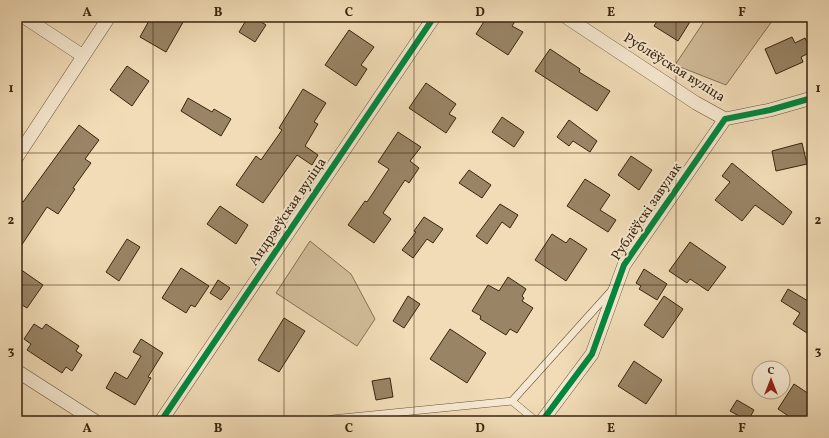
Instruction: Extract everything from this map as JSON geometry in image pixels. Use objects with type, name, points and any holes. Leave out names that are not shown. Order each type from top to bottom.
[{"type":"street","points":[[24,17],[83,56]]},
{"type":"street","points":[[17,157],[109,17]]},
{"type":"street","name":"Андрэеўская вуліца","points":[[161,421],[434,17]]},
{"type":"street","name":"Рублёўская вуліца","points":[[566,17],[696,103],[725,119]]},
{"type":"street","points":[[725,119],[770,110],[812,98]]},
{"type":"street","name":"Рублёўскі завулак","points":[[542,421],[592,354],[624,265],[725,119]]},
{"type":"street","points":[[17,371],[95,421]]},
{"type":"lane","points":[[332,418],[512,401],[617,285]]},
{"type":"lane","points":[[512,401],[536,421]]},
{"type":"shaded area","points":[[707,17],[775,17],[726,85],[675,65]]},
{"type":"shaded area","points":[[310,241],[351,274],[375,319],[357,346],[276,293]]},
{"type":"building","points":[[151,17],[186,17],[166,52],[140,37]]},
{"type":"building","points":[[248,17],[254,17],[266,25],[255,42],[239,32]]},
{"type":"building","points":[[487,17],[518,17],[512,26],[523,32],[508,55],[476,34]]},
{"type":"building","points":[[660,17],[693,17],[678,41],[654,26]]},
{"type":"building","points":[[349,30],[374,47],[361,65],[367,69],[356,86],[325,65]]},
{"type":"building","points":[[792,37],[795,43],[805,38],[811,52],[801,57],[803,62],[776,74],[765,49]]},
{"type":"building","points":[[550,49],[580,69],[579,72],[610,91],[597,111],[535,71]]},
{"type":"building","points":[[127,66],[149,81],[132,106],[110,90]]},
{"type":"building","points":[[426,83],[456,104],[449,114],[456,118],[446,133],[409,108]]},
{"type":"building","points":[[303,89],[326,103],[314,122],[318,124],[305,146],[318,155],[312,165],[297,155],[263,203],[236,185],[256,156],[261,160],[282,130],[279,128]]},
{"type":"building","points":[[188,98],[212,112],[214,109],[231,119],[221,136],[181,111]]},
{"type":"building","points":[[502,117],[524,132],[514,147],[492,132]]},
{"type":"building","points":[[569,120],[597,141],[590,152],[573,141],[569,146],[557,137]]},
{"type":"building","points":[[79,125],[99,140],[85,159],[91,163],[73,188],[75,189],[58,214],[47,207],[17,252],[17,198],[23,202]]},
{"type":"building","points":[[398,132],[421,147],[410,161],[419,168],[409,183],[405,180],[383,213],[391,219],[374,243],[348,225],[365,201],[367,202],[389,169],[378,162]]},
{"type":"building","points":[[802,143],[807,164],[776,171],[772,151]]},
{"type":"building","points":[[631,156],[652,170],[639,190],[618,175]]},
{"type":"building","points":[[732,163],[792,212],[783,225],[755,205],[742,221],[715,200],[730,182],[722,176]]},
{"type":"building","points":[[469,170],[491,185],[482,198],[459,183]]},
{"type":"building","points":[[585,179],[610,195],[600,210],[616,220],[608,232],[567,206]]},
{"type":"building","points":[[500,204],[518,215],[510,228],[502,222],[487,244],[476,236]]},
{"type":"building","points":[[220,206],[248,225],[236,244],[207,224]]},
{"type":"building","points":[[424,217],[443,229],[433,243],[427,239],[413,258],[402,250],[416,232],[414,231]]},
{"type":"building","points":[[552,234],[566,243],[570,238],[587,249],[566,281],[535,260]]},
{"type":"building","points":[[127,239],[140,247],[119,281],[106,272]]},
{"type":"building","points":[[690,242],[726,267],[708,291],[690,279],[687,283],[669,271]]},
{"type":"building","points":[[17,267],[43,285],[27,308],[17,302]]},
{"type":"building","points":[[181,268],[209,286],[195,307],[191,305],[186,313],[162,298]]},
{"type":"building","points":[[644,269],[667,284],[657,300],[639,289],[641,286],[636,283]]},
{"type":"building","points":[[508,277],[526,289],[522,296],[524,298],[522,301],[533,308],[517,333],[510,329],[506,335],[480,319],[481,316],[472,311],[488,285],[499,291]]},
{"type":"building","points":[[218,280],[230,288],[221,300],[210,293]]},
{"type":"building","points":[[788,289],[808,301],[812,294],[812,325],[807,333],[793,324],[800,313],[781,301]]},
{"type":"building","points":[[408,296],[420,304],[404,328],[393,321]]},
{"type":"building","points":[[664,296],[683,309],[663,338],[644,325]]},
{"type":"building","points":[[284,318],[305,331],[279,372],[258,360]]},
{"type":"building","points":[[34,324],[42,329],[46,324],[79,346],[76,351],[82,355],[72,371],[66,367],[62,373],[27,350],[31,344],[24,339]]},
{"type":"building","points":[[450,329],[486,353],[467,383],[430,359]]},
{"type":"building","points":[[141,339],[163,353],[148,377],[151,378],[135,405],[106,388],[115,372],[127,379],[141,356],[133,352]]},
{"type":"building","points":[[634,361],[662,380],[646,404],[618,386]]},
{"type":"building","points":[[390,378],[393,397],[376,400],[372,381]]},
{"type":"building","points":[[794,384],[812,396],[812,421],[796,421],[778,409],[784,400],[791,400],[791,389]]},
{"type":"building","points":[[737,400],[754,410],[748,421],[730,411]]},
{"type":"cycle path","points":[[161,421],[434,17]]},
{"type":"cycle path","points":[[542,421],[592,354],[624,265],[725,119],[770,110],[812,98]]}]
